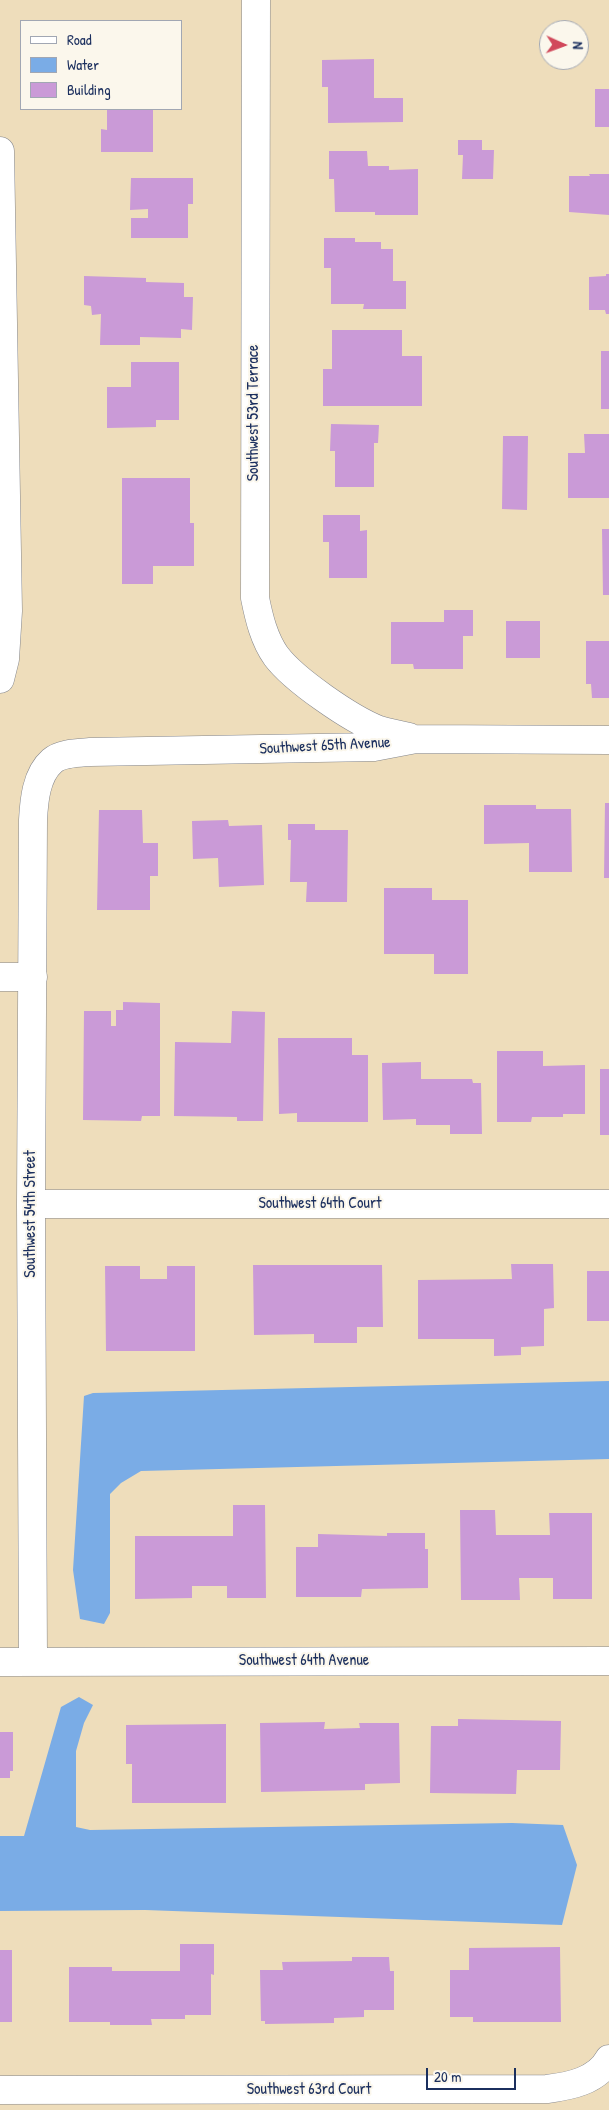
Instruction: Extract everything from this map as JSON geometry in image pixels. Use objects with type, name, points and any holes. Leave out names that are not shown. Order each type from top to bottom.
[{"type":"street","name":"Southwest 53rd Terrace","points":[[256,0],[255,598],[260,620],[268,640],[276,656],[289,670],[311,688],[360,720],[379,730],[416,739]]},
{"type":"street","points":[[0,151],[8,611],[5,658],[0,679]]},
{"type":"street","name":"Southwest 65th Avenue","points":[[46,768],[52,761],[61,756],[90,752],[374,746],[416,739],[609,740]]},
{"type":"street","name":"Southwest 54th Street","points":[[33,1662],[31,1204],[33,820],[38,784],[46,768]]},
{"type":"street","points":[[0,977],[33,977]]},
{"type":"street","name":"Southwest 64th Court","points":[[31,1204],[609,1204]]},
{"type":"street","name":"Southwest 64th Avenue","points":[[0,1662],[609,1661]]},
{"type":"street","name":"Southwest 63rd Court","points":[[0,2090],[547,2089],[582,2081],[594,2075],[609,2059]]},
{"type":"water","points":[[609,1381],[609,1459],[141,1471],[121,1483],[110,1494],[110,1613],[104,1624],[80,1619],[73,1570],[84,1396],[93,1393]]},
{"type":"water","points":[[79,1697],[93,1705],[84,1723],[76,1751],[76,1827],[90,1830],[512,1823],[563,1825],[577,1865],[562,1925],[145,1910],[0,1911],[0,1836],[24,1836],[61,1707]]},
{"type":"building","points":[[374,59],[374,98],[403,98],[403,122],[328,123],[328,87],[322,87],[322,60]]},
{"type":"building","points":[[595,89],[609,89],[609,127],[595,127]]},
{"type":"building","points":[[107,110],[153,110],[153,152],[101,152],[101,129],[107,130]]},
{"type":"building","points":[[458,140],[482,140],[482,150],[494,150],[493,179],[462,179],[463,155],[458,155]]},
{"type":"building","points":[[329,151],[367,151],[368,166],[389,166],[389,170],[418,169],[418,215],[375,215],[375,212],[335,212],[334,179],[329,179]]},
{"type":"building","points":[[589,174],[609,174],[609,215],[569,212],[569,176],[590,176]]},
{"type":"building","points":[[131,178],[193,178],[193,204],[188,204],[188,238],[131,238],[131,218],[148,218],[148,209],[130,210]]},
{"type":"building","points":[[324,238],[355,238],[355,242],[381,242],[381,249],[393,249],[393,281],[406,281],[406,309],[363,309],[364,304],[331,304],[331,268],[324,268]]},
{"type":"building","points":[[606,274],[609,274],[609,314],[606,314],[605,310],[589,310],[589,277],[606,276]]},
{"type":"building","points":[[84,276],[146,278],[146,282],[184,283],[184,297],[193,297],[192,330],[181,329],[181,338],[140,337],[140,345],[100,345],[101,314],[92,315],[91,306],[84,305]]},
{"type":"building","points":[[332,330],[402,330],[402,356],[422,356],[422,406],[323,406],[323,369],[332,369]]},
{"type":"building","points":[[601,351],[609,351],[609,409],[601,409]]},
{"type":"building","points":[[131,362],[179,362],[179,420],[156,420],[156,427],[107,428],[107,387],[131,387]]},
{"type":"building","points":[[331,424],[379,425],[378,443],[374,443],[374,487],[335,487],[335,451],[330,451]]},
{"type":"building","points":[[584,434],[609,434],[609,498],[568,498],[568,453],[585,453]]},
{"type":"building","points":[[503,436],[528,436],[527,510],[502,509]]},
{"type":"building","points":[[122,478],[190,478],[190,523],[194,523],[194,566],[153,566],[153,584],[122,584]]},
{"type":"building","points":[[323,515],[360,515],[360,531],[367,530],[367,578],[329,578],[329,542],[323,542]]},
{"type":"building","points":[[602,529],[609,529],[609,595],[603,595]]},
{"type":"building","points":[[444,610],[473,610],[473,636],[463,636],[463,669],[414,669],[413,664],[391,664],[391,622],[444,622]]},
{"type":"building","points":[[506,621],[540,621],[540,658],[506,658]]},
{"type":"building","points":[[586,641],[609,641],[609,698],[592,698],[591,684],[586,684]]},
{"type":"building","points":[[605,803],[609,803],[609,878],[604,878]]},
{"type":"building","points":[[484,805],[536,805],[536,809],[571,809],[572,872],[529,872],[529,843],[484,844]]},
{"type":"building","points":[[99,810],[142,810],[143,843],[158,843],[158,876],[150,876],[150,910],[97,910]]},
{"type":"building","points":[[228,820],[229,826],[262,825],[264,885],[219,887],[218,858],[193,859],[192,821]]},
{"type":"building","points":[[288,824],[315,824],[315,830],[348,830],[347,902],[306,902],[307,882],[290,882],[291,840],[288,840]]},
{"type":"building","points":[[384,888],[432,888],[432,900],[468,900],[468,974],[434,974],[434,954],[384,954]]},
{"type":"building","points":[[123,1002],[160,1003],[160,1116],[142,1116],[141,1121],[83,1120],[84,1011],[111,1011],[111,1026],[116,1026],[116,1010],[123,1010]]},
{"type":"building","points":[[232,1011],[265,1012],[263,1121],[237,1121],[237,1117],[174,1116],[175,1042],[231,1043]]},
{"type":"building","points":[[278,1038],[352,1038],[352,1055],[368,1055],[368,1122],[297,1122],[297,1113],[279,1114]]},
{"type":"building","points":[[497,1051],[543,1051],[543,1066],[585,1065],[585,1114],[563,1114],[563,1117],[532,1117],[531,1122],[497,1122]]},
{"type":"building","points":[[421,1062],[421,1079],[472,1079],[473,1083],[481,1083],[482,1134],[450,1134],[450,1125],[416,1125],[416,1119],[383,1120],[382,1063]]},
{"type":"building","points":[[600,1069],[609,1069],[609,1135],[600,1135]]},
{"type":"building","points":[[511,1264],[553,1264],[554,1308],[544,1309],[544,1346],[521,1347],[521,1355],[494,1356],[494,1339],[418,1339],[418,1280],[512,1279]]},
{"type":"building","points":[[253,1265],[382,1265],[383,1327],[357,1327],[357,1343],[314,1343],[314,1334],[254,1335]]},
{"type":"building","points":[[105,1266],[140,1266],[140,1279],[167,1279],[167,1266],[195,1266],[195,1351],[106,1351]]},
{"type":"building","points":[[587,1271],[609,1271],[609,1321],[587,1321]]},
{"type":"building","points":[[233,1505],[265,1505],[266,1598],[227,1598],[227,1586],[192,1586],[192,1598],[135,1599],[135,1536],[233,1536]]},
{"type":"building","points":[[460,1510],[495,1510],[496,1535],[550,1535],[549,1513],[592,1513],[592,1599],[553,1599],[553,1578],[519,1578],[520,1600],[461,1600]]},
{"type":"building","points":[[387,1533],[425,1533],[425,1549],[428,1549],[428,1588],[362,1589],[361,1597],[296,1597],[296,1547],[318,1547],[318,1534],[387,1536]]},
{"type":"building","points":[[458,1719],[561,1721],[560,1770],[517,1770],[516,1794],[430,1793],[431,1726],[458,1726]]},
{"type":"building","points":[[325,1722],[324,1729],[360,1728],[359,1723],[399,1723],[400,1783],[365,1784],[365,1790],[261,1792],[260,1723]]},
{"type":"building","points":[[226,1724],[226,1803],[132,1803],[132,1764],[126,1764],[126,1725]]},
{"type":"building","points":[[0,1732],[13,1732],[13,1771],[10,1771],[10,1778],[0,1778]]},
{"type":"building","points":[[180,1944],[214,1944],[214,1975],[211,1974],[211,2015],[185,2015],[185,2019],[151,2019],[152,2025],[110,2025],[110,2022],[69,2022],[69,1967],[112,1967],[112,1971],[180,1971]]},
{"type":"building","points":[[560,1947],[561,2022],[473,2022],[473,2017],[450,2017],[450,1970],[469,1970],[469,1948]]},
{"type":"building","points":[[0,1950],[12,1950],[12,2022],[0,2022]]},
{"type":"building","points":[[352,1957],[389,1957],[390,1971],[394,1971],[394,2010],[364,2010],[364,2017],[334,2018],[334,2023],[265,2024],[265,2021],[261,2021],[260,1970],[283,1970],[282,1962],[352,1961]]}]
